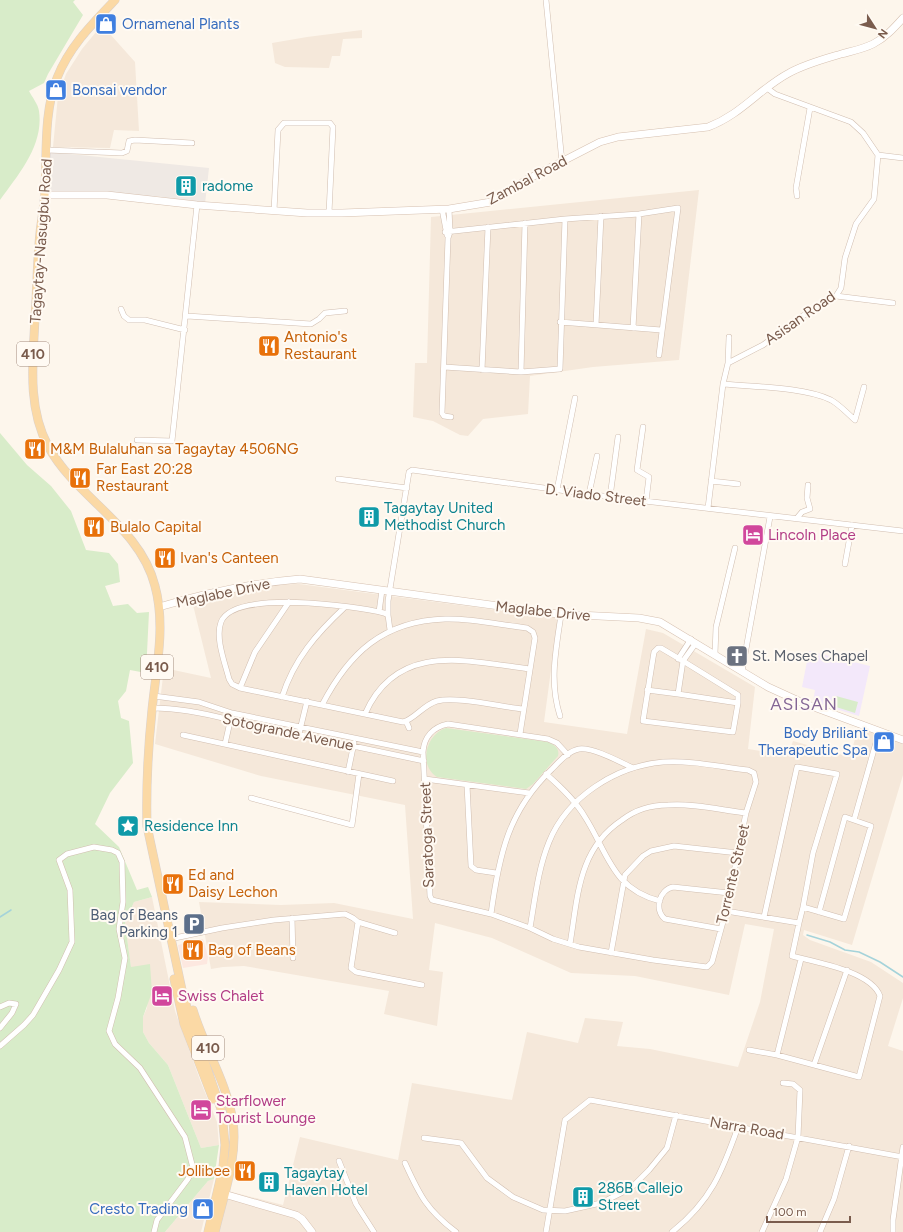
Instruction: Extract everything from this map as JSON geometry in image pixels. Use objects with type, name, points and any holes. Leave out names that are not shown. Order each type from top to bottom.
[{"type":"main road","name":"Tagaytay-Nasugbu Road","points":[[115,0],[84,33],[69,54],[59,74],[51,101],[40,233],[32,376],[39,423],[47,444],[67,474],[137,546],[150,568],[156,586],[160,632],[152,708],[146,799],[147,826],[170,939],[192,1025],[221,1106],[225,1145],[214,1232]]},
{"type":"main road","name":"Tagaytay-Nasugbu Road","points":[[170,939],[180,963],[196,1019],[230,1108],[233,1122],[233,1147],[224,1194],[214,1232]]},
{"type":"main road","name":"Tagaytay-Nasugbu Road","points":[[170,939],[172,964],[184,1024],[216,1108],[219,1122],[220,1157],[203,1232]]},
{"type":"street","points":[[546,0],[562,162]]},
{"type":"street","name":"Zambal Road","points":[[44,195],[107,195],[197,206],[274,212],[329,213],[446,209],[491,202],[528,179],[600,142],[618,137],[708,127],[736,114],[767,88],[790,72],[814,62],[874,44],[886,36],[903,18]]},
{"type":"street","points":[[767,88],[775,94],[843,119],[857,127],[878,155],[903,158]]},
{"type":"street","points":[[797,196],[796,188],[810,108]]},
{"type":"street","points":[[274,212],[278,130],[284,123],[330,122],[333,127],[329,213]]},
{"type":"street","points":[[47,150],[122,153],[127,151],[129,142],[136,140],[192,143]]},
{"type":"street","name":"Asisan Road","points":[[728,363],[763,345],[801,317],[836,296],[841,288],[845,258],[856,224],[874,199],[878,155]]},
{"type":"street","points":[[137,440],[172,441],[197,206]]},
{"type":"street","points":[[448,232],[564,219],[639,214],[678,208],[661,330],[659,355]]},
{"type":"street","points":[[446,209],[448,238],[442,413],[444,416],[451,417]]},
{"type":"street","points":[[633,328],[639,214]]},
{"type":"street","points":[[596,325],[601,216]]},
{"type":"street","points":[[444,367],[521,372],[560,369],[560,322],[564,219]]},
{"type":"street","points":[[521,372],[525,223]]},
{"type":"street","points":[[482,370],[488,227]]},
{"type":"street","points":[[836,296],[893,303]]},
{"type":"street","points":[[122,309],[124,316],[129,320],[146,320],[185,330]]},
{"type":"street","points":[[186,316],[311,324],[325,313],[345,311]]},
{"type":"street","points":[[560,322],[661,330]]},
{"type":"street","points":[[708,508],[723,384],[728,363],[729,337]]},
{"type":"street","points":[[723,384],[791,390],[819,395],[832,401],[855,420],[864,387]]},
{"type":"street","points":[[557,490],[575,398]]},
{"type":"street","points":[[642,427],[637,470],[649,477],[646,502]]},
{"type":"street","points":[[610,497],[618,437]]},
{"type":"street","points":[[589,494],[597,456]]},
{"type":"street","name":"D. Viado Street","points":[[390,630],[388,615],[391,591],[409,472],[412,470],[646,502],[903,531]]},
{"type":"street","points":[[338,479],[407,488]]},
{"type":"street","points":[[711,481],[738,484]]},
{"type":"street","points":[[797,518],[802,512],[810,509],[807,498],[808,484]]},
{"type":"street","points":[[742,671],[770,516]]},
{"type":"street","points":[[845,564],[852,525]]},
{"type":"street","points":[[715,654],[716,627],[735,548]]},
{"type":"street","name":"Maglabe Drive","points":[[159,607],[224,589],[261,582],[300,579],[561,615],[639,618],[660,622],[694,641],[768,687],[803,703],[903,740]]},
{"type":"street","points":[[379,612],[382,590]]},
{"type":"street","points":[[388,615],[379,612],[345,607],[289,602],[237,608],[225,616],[221,623],[220,639],[229,679],[232,684],[240,688],[396,721],[406,721],[424,707],[445,700],[524,709]]},
{"type":"street","points":[[240,688],[255,652],[289,602]]},
{"type":"street","points":[[282,697],[292,672],[303,653],[320,631],[345,607]]},
{"type":"street","points":[[560,716],[556,701],[554,672],[561,615]]},
{"type":"street","points":[[322,705],[336,679],[355,656],[390,630],[418,623],[445,619],[527,628],[535,635],[520,734]]},
{"type":"street","points":[[678,659],[694,641]]},
{"type":"street","points":[[678,694],[683,662],[694,641]]},
{"type":"street","points":[[661,648],[678,659],[738,695],[733,732],[643,721],[647,690],[655,650],[661,648]]},
{"type":"street","points":[[365,714],[371,702],[390,681],[403,672],[432,661],[457,660],[530,669]]},
{"type":"street","points":[[647,690],[738,703]]},
{"type":"street","name":"Sotogrande Avenue","points":[[154,696],[193,701],[232,713],[423,752]]},
{"type":"street","points":[[191,710],[193,701]]},
{"type":"street","points":[[300,734],[307,701]]},
{"type":"street","points":[[204,713],[206,704]]},
{"type":"street","name":"Sotogrande Avenue","points":[[152,708],[191,710],[230,720],[424,761]]},
{"type":"street","points":[[225,744],[232,713]]},
{"type":"street","points":[[406,721],[409,728]]},
{"type":"street","name":"Saratoga Street","points":[[568,755],[552,740],[448,724],[435,728],[425,741],[423,752],[426,779],[430,896],[432,900],[491,914],[570,944],[611,953],[704,967]]},
{"type":"street","points":[[854,820],[879,732]]},
{"type":"street","points":[[183,735],[393,781]]},
{"type":"street","points":[[348,772],[356,738]]},
{"type":"street","points":[[491,914],[496,873],[510,827],[529,793],[546,774],[568,755],[578,750],[585,749],[633,768]]},
{"type":"street","name":"Torrente Street","points":[[633,768],[664,762],[681,763],[748,770],[756,776],[756,782],[746,812],[726,911],[712,962],[704,967]]},
{"type":"street","points":[[749,1050],[777,1055],[859,1077],[880,996],[877,989],[847,970],[792,956],[813,852],[837,774],[797,767],[764,917]]},
{"type":"street","points":[[530,928],[541,868],[550,841],[556,829],[575,802],[602,783],[633,768]]},
{"type":"street","points":[[251,798],[352,825],[359,774]]},
{"type":"street","points":[[546,774],[575,802],[598,840],[611,867],[623,881],[636,892],[660,901]]},
{"type":"street","points":[[426,779],[529,793]]},
{"type":"street","points":[[467,784],[471,866],[476,870],[496,873]]},
{"type":"street","points":[[570,944],[583,870],[598,840],[605,832],[639,810],[657,806],[677,804],[746,812]]},
{"type":"street","points":[[803,907],[819,912],[844,919],[871,826],[845,817],[819,912]]},
{"type":"street","points":[[0,1046],[33,1015],[65,960],[72,942],[70,890],[59,860],[63,856],[82,849],[94,847],[112,850],[118,853],[122,862],[123,873],[123,902],[118,929],[124,958],[118,998],[110,1031],[115,1044],[140,1068],[185,1137],[193,1168],[188,1179],[157,1220],[154,1232]]},
{"type":"street","points":[[611,953],[623,881],[625,875],[643,856],[652,850],[663,847],[686,847],[738,853]]},
{"type":"street","points":[[721,929],[665,919],[661,914],[660,901],[665,891],[673,887],[729,893]]},
{"type":"street","points":[[726,911],[799,923]]},
{"type":"street","points":[[170,939],[222,928],[292,918],[345,914],[354,918],[358,922],[395,933]]},
{"type":"street","points":[[292,918],[293,958]]},
{"type":"street","points":[[358,922],[351,968],[360,973],[422,985]]},
{"type":"street","points":[[777,1055],[801,959]]},
{"type":"street","points":[[814,1065],[847,970]]},
{"type":"street","points":[[0,1007],[9,1003],[16,1004],[0,1028]]},
{"type":"street","points":[[762,1232],[786,1179],[798,1137],[800,1090],[793,1084],[783,1083]]},
{"type":"street","name":"Narra Road","points":[[549,1211],[565,1120],[590,1100],[902,1156]]},
{"type":"street","points":[[424,1138],[461,1143],[487,1178],[514,1197],[543,1210],[565,1211],[601,1203],[631,1188],[649,1170],[667,1148],[676,1115]]},
{"type":"street","points":[[672,1232],[687,1220],[714,1188],[738,1127]]},
{"type":"street","points":[[820,1232],[834,1199],[849,1146]]},
{"type":"street","points":[[893,1232],[903,1147]]},
{"type":"street","points":[[340,1161],[356,1204],[374,1232]]},
{"type":"street","points":[[405,1163],[425,1204],[437,1218],[456,1232]]},
{"type":"street","points":[[224,1194],[296,1215],[302,1219],[312,1232]]},
{"type":"street","points":[[546,1232],[549,1211]]},
{"type":"shaded area","points":[[101,26],[135,62],[139,131],[114,130],[110,148],[53,147],[58,96],[66,74],[82,49]]},
{"type":"shaded area","points":[[362,30],[362,38],[343,39],[340,56],[332,56],[329,68],[285,67],[275,63],[272,43]]},
{"type":"shaded area","points":[[50,152],[209,168],[205,204],[156,196],[153,198],[52,192],[48,186]]},
{"type":"shaded area","points":[[699,190],[679,360],[593,367],[530,376],[528,414],[483,419],[468,436],[460,435],[433,421],[413,417],[415,363],[427,363],[431,217]]},
{"type":"shaded area","points":[[299,584],[558,618],[544,722],[627,734],[646,629],[663,633],[755,687],[748,749],[788,755],[793,741],[850,757],[858,728],[903,744],[903,775],[852,945],[804,930],[803,935],[810,940],[871,962],[903,983],[903,998],[888,1046],[903,1051],[903,1232],[217,1232],[228,1191],[283,1205],[300,1137],[398,1160],[412,1083],[512,1100],[527,1032],[578,1043],[585,1018],[623,1022],[617,1046],[650,1049],[738,1067],[760,1002],[774,929],[745,924],[729,995],[635,976],[571,973],[492,938],[435,923],[429,970],[443,972],[437,1026],[384,1014],[389,991],[244,966],[211,969],[199,902],[281,905],[334,903],[413,919],[405,805],[261,776],[155,744],[164,668],[211,678],[192,601],[264,585]]},
{"type":"shaded area","points":[[809,651],[870,666],[859,716],[813,702],[815,690],[802,687]]},
{"type":"shaded area","points":[[152,897],[175,1011],[217,1122],[219,1145],[201,1148],[168,1065],[149,1043],[143,1032],[142,1024],[147,1008],[150,965],[131,968],[125,923],[134,902]]},
{"type":"shaded area","name":"Bag of Beans","points":[[203,939],[208,956],[207,964],[183,968],[178,945]]},
{"type":"shaded area","points":[[214,1179],[201,1232],[165,1232],[208,1181]]},
{"type":"green space","points":[[0,0],[75,0],[73,2],[83,15],[44,83],[29,91],[39,111],[40,124],[38,136],[22,169],[0,200]]},
{"type":"green space","points":[[0,433],[27,465],[51,486],[71,511],[86,550],[109,553],[118,564],[120,582],[105,586],[113,606],[128,604],[137,613],[149,612],[146,673],[130,670],[126,691],[118,701],[121,718],[129,721],[133,763],[110,793],[95,824],[119,847],[137,890],[148,887],[152,897],[134,902],[125,923],[131,967],[150,964],[152,992],[143,1017],[143,1032],[149,1043],[168,1065],[201,1148],[219,1145],[214,1179],[208,1181],[165,1232],[0,1232]]},
{"type":"green space","points":[[836,696],[858,702],[855,713],[833,706]]},
{"type":"green space","points":[[446,728],[548,742],[557,749],[558,756],[533,784],[526,789],[437,777],[431,772],[428,765],[426,758],[427,750],[433,736]]},
{"type":"waterway","points":[[0,917],[11,910]]},
{"type":"waterway","points":[[807,935],[830,942],[845,950],[859,952],[880,962],[903,977]]},
{"type":"place","name":"Ornamenal Plants","points":[[106,24]]},
{"type":"place","name":"Bonsai vendor","points":[[56,90]]},
{"type":"place","name":"radome","points":[[186,186]]},
{"type":"place","name":"Antonio's Restaurant","points":[[269,346]]},
{"type":"place","name":"M&M Bulaluhan sa Tagaytay 4506NG","points":[[35,449]]},
{"type":"place","name":"Far East 20:28 Restaurant","points":[[80,478]]},
{"type":"place","name":"Tagaytay United Methodist Church","points":[[369,517]]},
{"type":"place","name":"Bulalo Capital","points":[[94,527]]},
{"type":"place","name":"Lincoln Place","points":[[753,535]]},
{"type":"place","name":"Ivan's Canteen","points":[[165,558]]},
{"type":"place","name":"St. Moses Chapel","points":[[737,656]]},
{"type":"place","name":"Body Briliant Therapeutic Spa","points":[[884,742]]},
{"type":"place","name":"Residence Inn","points":[[128,826]]},
{"type":"place","name":"Ed and Daisy Lechon","points":[[173,884]]},
{"type":"place","name":"Bag of Beans Parking 1","points":[[194,924]]},
{"type":"place","name":"Bag of Beans","points":[[193,950]]},
{"type":"place","name":"Swiss Chalet","points":[[162,996]]},
{"type":"place","name":"Starflower Tourist Lounge","points":[[201,1110]]},
{"type":"place","name":"Jollibee","points":[[245,1171]]},
{"type":"place","name":"Tagaytay Haven Hotel","points":[[269,1182]]},
{"type":"place","name":"286B Callejo Street","points":[[583,1197]]},
{"type":"place","name":"Cresto Trading","points":[[203,1209]]},
{"type":"district","name":"ASISAN","points":[[804,704]]}]
